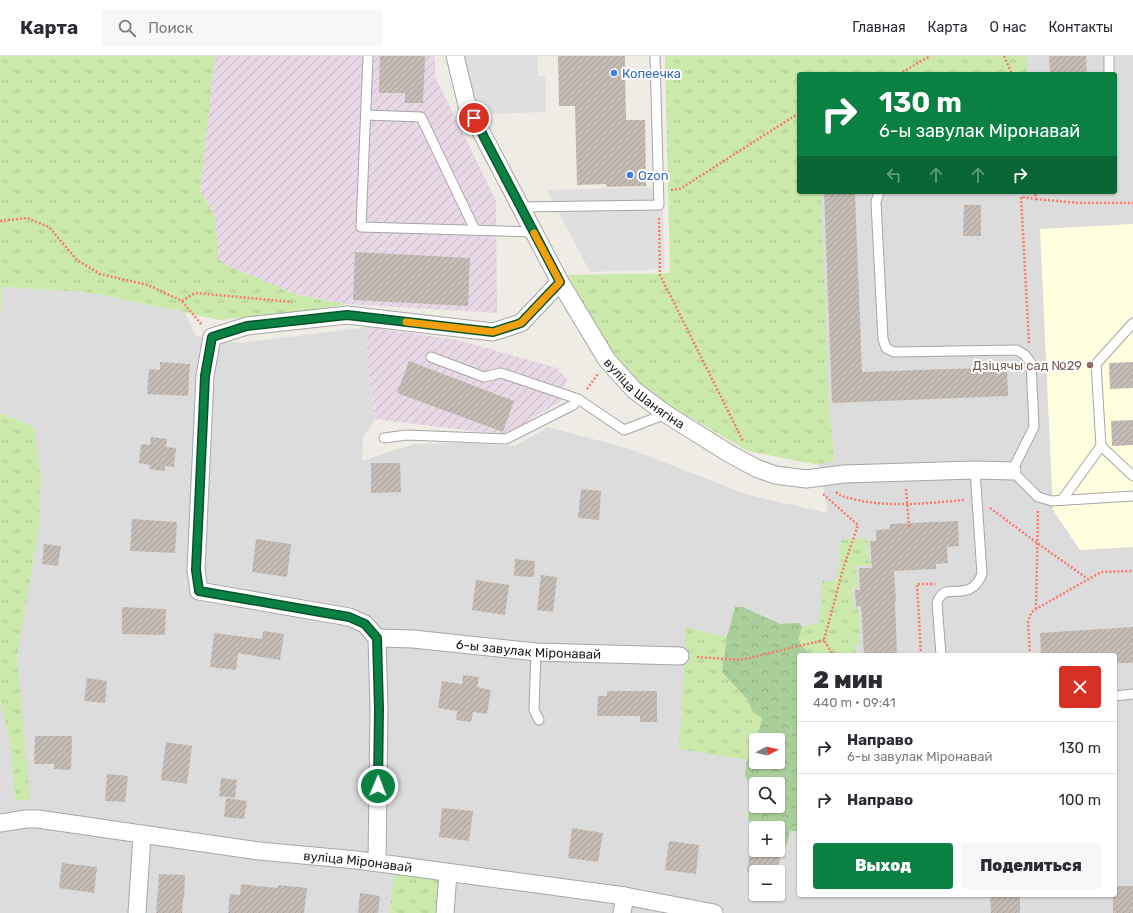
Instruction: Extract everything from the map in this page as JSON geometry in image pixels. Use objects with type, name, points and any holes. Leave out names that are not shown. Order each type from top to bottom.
[{"type":"street","name":"вуліца Шанягіна","points":[[455,56],[467,105],[560,282],[607,360],[634,390],[666,414],[730,454],[756,468],[775,475],[806,479],[844,474],[975,470],[1012,471]]},
{"type":"street","points":[[377,862],[379,709],[377,638],[365,624],[349,617],[199,591],[196,570],[204,384],[212,337],[247,326],[347,315],[493,332],[521,323],[560,282]]},
{"type":"street","name":"6-ы завулак Міронавай","points":[[377,638],[413,639],[536,652],[680,656]]},
{"type":"street","name":"вуліца Міронавай","points":[[0,822],[38,819],[259,851],[377,862],[448,873],[625,896],[714,913]]},
{"type":"street","points":[[137,913],[142,835]]},
{"type":"street","points":[[444,913],[448,873]]},
{"type":"street","points":[[622,913],[625,896]]},
{"type":"lane","points":[[368,56],[361,227],[534,232]]},
{"type":"lane","points":[[521,207],[659,205],[655,56]]},
{"type":"lane","points":[[1109,56],[1110,72]]},
{"type":"lane","points":[[366,115],[421,117],[475,230]]},
{"type":"lane","points":[[878,194],[876,202],[883,339],[886,348],[894,352],[1017,350],[1025,354],[1030,363],[1034,427],[1012,471],[1038,498],[1052,501],[1133,496]]},
{"type":"lane","points":[[1062,500],[1101,446],[1096,364],[1133,323]]},
{"type":"lane","points":[[431,357],[484,377],[501,373],[578,399],[624,430],[666,414]]},
{"type":"lane","points":[[384,438],[407,435],[506,439],[573,404],[578,399]]},
{"type":"lane","points":[[1101,446],[1133,476]]},
{"type":"lane","points":[[941,653],[937,603],[940,596],[946,592],[967,590],[974,587],[982,574],[973,499],[975,470]]},
{"type":"lane","points":[[536,652],[534,710],[539,720]]},
{"type":"lane","points":[[1117,696],[1133,694]]},
{"type":"path","points":[[902,72],[930,56]]},
{"type":"path","points":[[1004,56],[1011,72]]},
{"type":"path","points":[[658,190],[680,189],[797,115]]},
{"type":"path","points":[[1035,194],[1036,199]]},
{"type":"path","points":[[1030,363],[1021,197],[1079,203],[1133,203]]},
{"type":"path","points":[[659,205],[660,275],[756,468]]},
{"type":"path","points":[[0,220],[27,218],[49,227],[77,260],[100,274],[148,285],[182,301],[212,337]]},
{"type":"path","points":[[182,301],[195,294],[295,303]]},
{"type":"path","points":[[578,399],[589,387],[607,360]]},
{"type":"path","points":[[905,472],[909,527]]},
{"type":"path","points":[[806,479],[858,525],[844,566],[824,640],[832,653]]},
{"type":"path","points":[[836,486],[836,492],[840,496],[863,502],[898,505],[973,499],[1088,579]]},
{"type":"path","points":[[1036,609],[1038,498]]},
{"type":"path","points":[[1030,653],[1028,622],[1031,613],[1036,609],[1101,572],[1133,571]]},
{"type":"path","points":[[680,656],[741,660],[824,640]]},
{"type":"shaded area","points":[[215,56],[435,56],[435,76],[496,201],[497,313],[346,304],[298,295],[224,264],[218,258],[215,216],[200,191]]},
{"type":"shaded area","points":[[461,56],[537,56],[538,76],[545,76],[546,112],[480,114]]},
{"type":"shaded area","points":[[794,56],[1133,56],[1133,913],[0,913],[0,701],[10,742],[15,800],[29,800],[17,657],[39,528],[41,477],[34,427],[0,413],[0,316],[2,287],[85,292],[185,312],[196,336],[240,343],[368,327],[366,352],[375,419],[363,437],[362,461],[414,444],[465,443],[515,446],[548,427],[630,449],[748,495],[828,513],[819,465],[808,194],[1117,194],[1117,72],[798,72]]},
{"type":"shaded area","points":[[662,187],[665,269],[590,272],[547,190]]},
{"type":"shaded area","name":"Дзіцячы сад №29","points":[[1133,224],[1133,547],[1080,550],[1053,510],[1040,229]]},
{"type":"shaded area","points":[[368,327],[458,340],[557,368],[567,380],[560,402],[504,435],[375,419],[366,352]]},
{"type":"green space","points":[[0,56],[215,56],[200,191],[215,216],[218,258],[224,264],[298,295],[346,304],[301,312],[218,320],[85,292],[2,287],[0,316]]},
{"type":"green space","points":[[665,56],[1026,56],[1027,72],[797,72],[797,194],[821,194],[829,405],[834,460],[819,465],[748,451],[674,408],[641,385],[614,354],[594,323],[568,275],[670,273]]},
{"type":"green space","points":[[0,413],[34,427],[41,477],[39,528],[17,657],[30,800],[15,800],[10,742],[0,701]]},
{"type":"green space","points":[[867,538],[869,561],[875,561],[875,565],[856,566],[857,588],[852,588],[854,609],[859,609],[860,645],[855,645],[856,653],[808,653],[797,641],[802,627],[819,623],[823,580],[830,582],[837,579],[841,540]]},
{"type":"green space","points":[[735,607],[743,607],[780,624],[799,623],[802,627],[798,641],[808,653],[797,653],[797,831],[790,831],[787,845],[785,845],[785,821],[749,821],[749,824],[748,816],[749,812],[785,813],[785,777],[749,777],[749,783],[745,775],[747,760],[749,757],[749,769],[785,769],[785,733],[759,733],[762,718],[753,712],[748,700],[722,672],[727,637]]},
{"type":"green space","points":[[686,627],[727,637],[722,672],[748,700],[753,712],[763,718],[759,733],[749,733],[749,757],[747,760],[679,749]]},
{"type":"green space","points":[[400,874],[436,878],[440,883],[438,913],[390,913],[393,879]]},
{"type":"building","points":[[380,56],[425,56],[423,103],[405,103],[405,93],[379,93]]},
{"type":"building","points":[[558,56],[625,56],[626,120],[645,120],[646,186],[607,187],[606,184],[577,185],[575,106],[559,106]]},
{"type":"building","points":[[1049,56],[1086,56],[1087,72],[1050,72]]},
{"type":"building","points":[[824,194],[855,194],[862,372],[1007,367],[1008,396],[832,403]]},
{"type":"building","points":[[964,205],[981,205],[981,236],[963,236]]},
{"type":"building","points":[[355,252],[470,258],[468,306],[353,300]]},
{"type":"building","points":[[409,361],[514,401],[503,432],[397,393]]},
{"type":"building","points":[[160,362],[190,364],[188,396],[147,394],[149,369],[160,370]]},
{"type":"building","points":[[1133,362],[1133,388],[1110,389],[1109,363]]},
{"type":"building","points":[[1133,420],[1133,445],[1112,446],[1111,421]]},
{"type":"building","points":[[151,437],[167,439],[166,447],[176,448],[174,467],[165,466],[165,471],[149,469],[150,465],[139,463],[141,444],[150,445]]},
{"type":"building","points":[[371,463],[400,463],[401,492],[371,493]]},
{"type":"building","points":[[581,489],[601,491],[599,520],[578,518]]},
{"type":"building","points":[[132,519],[177,522],[175,553],[130,551]]},
{"type":"building","points":[[958,521],[959,546],[947,547],[948,563],[936,564],[936,569],[894,571],[897,653],[864,653],[861,606],[856,607],[855,590],[860,590],[859,568],[872,568],[870,541],[876,541],[876,530],[890,529],[890,524]]},
{"type":"building","points":[[256,539],[291,544],[287,577],[252,572]]},
{"type":"building","points":[[44,544],[61,546],[58,566],[42,564]]},
{"type":"building","points":[[515,559],[535,561],[534,577],[514,576]]},
{"type":"building","points":[[541,575],[557,577],[553,612],[537,610]]},
{"type":"building","points":[[476,580],[509,585],[505,615],[472,610]]},
{"type":"building","points":[[122,607],[166,609],[165,635],[122,634]]},
{"type":"building","points":[[1133,627],[1133,663],[1117,663],[1117,653],[1041,653],[1040,633]]},
{"type":"building","points":[[263,631],[284,634],[280,660],[238,653],[236,670],[210,667],[214,633],[262,639]]},
{"type":"building","points":[[463,675],[479,677],[477,687],[491,690],[487,714],[473,712],[471,722],[456,720],[457,711],[438,708],[442,681],[462,684]]},
{"type":"building","points":[[87,678],[107,681],[105,703],[84,701]]},
{"type":"building","points":[[607,691],[657,691],[657,722],[640,722],[640,716],[597,716],[598,696],[607,696]]},
{"type":"building","points":[[35,736],[72,736],[71,770],[54,769],[54,764],[34,764]]},
{"type":"building","points":[[166,742],[192,746],[187,784],[161,780]]},
{"type":"building","points":[[107,774],[128,776],[125,802],[105,801]]},
{"type":"building","points":[[221,778],[237,780],[235,798],[219,796]]},
{"type":"building","points":[[226,798],[247,801],[244,819],[224,817]]},
{"type":"building","points":[[442,808],[473,811],[469,841],[439,837]]},
{"type":"building","points":[[572,828],[603,833],[598,862],[568,858]]},
{"type":"building","points":[[669,841],[699,845],[696,874],[665,870]]},
{"type":"building","points":[[749,857],[780,857],[779,865],[749,865],[749,872],[747,872]]},
{"type":"building","points":[[62,863],[97,867],[94,893],[59,888]]},
{"type":"building","points":[[159,874],[185,875],[182,913],[156,913]]},
{"type":"building","points":[[241,884],[278,888],[278,885],[307,888],[304,913],[228,913],[230,894],[240,895]]},
{"type":"building","points":[[1117,886],[1133,886],[1133,913],[1113,913],[1113,897],[1117,897]]},
{"type":"building","points":[[360,893],[380,896],[378,913],[358,913]]},
{"type":"building","points":[[990,897],[1020,897],[1020,913],[991,913]]},
{"type":"slow traffic","points":[[406,322],[493,332],[521,323],[560,282],[534,233]]},
{"type":"place","name":"Копеечка","points":[[614,73]]},
{"type":"place","name":"Ozon","points":[[630,175]]},
{"type":"place","name":"Дзіцячы сад №29","points":[[1090,365]]},
{"type":"route","points":[[378,786],[379,709],[377,638],[365,624],[349,617],[199,591],[196,570],[205,376],[212,337],[247,326],[347,315],[493,332],[521,323],[560,282],[474,118]]}]
